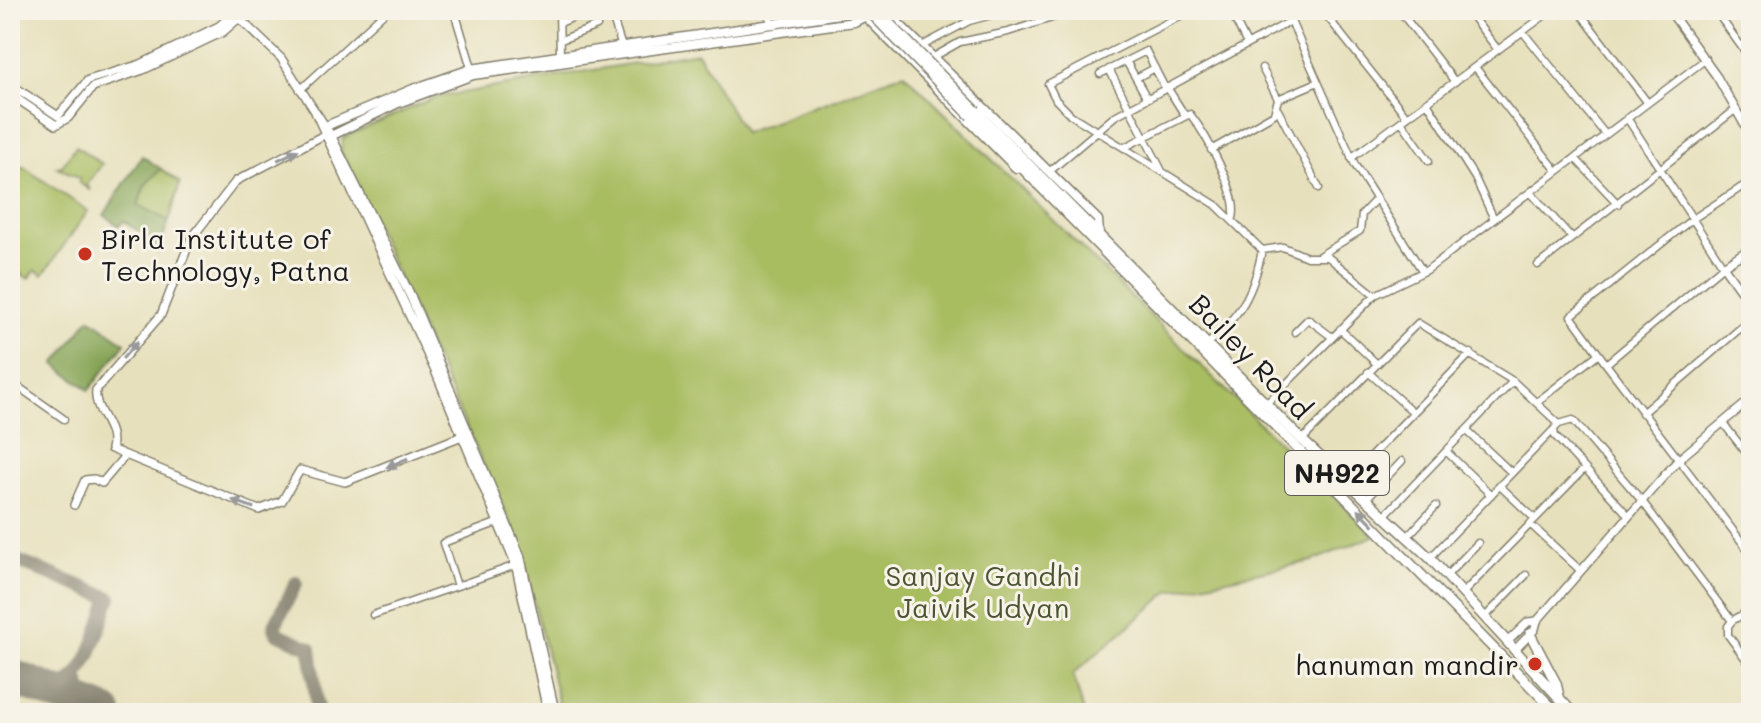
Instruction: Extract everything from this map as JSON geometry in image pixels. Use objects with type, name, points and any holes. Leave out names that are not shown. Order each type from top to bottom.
[{"type":"highway","name":"NH922","points":[[877,10],[973,114]]},
{"type":"highway","name":"NH922","points":[[865,12],[1097,237]]},
{"type":"highway","name":"Bailey Road","points":[[1097,237],[1302,440],[1408,536],[1464,592],[1482,616],[1573,713]]},
{"type":"highway","name":"Bailey Road","points":[[1097,237],[1557,713]]},
{"type":"highway","points":[[1349,485],[1413,548],[1414,554],[1410,555],[1383,535]]},
{"type":"highway","points":[[1464,617],[1428,574],[1429,569],[1435,571],[1482,616]]},
{"type":"highway","points":[[1530,634],[1556,683],[1559,697]]},
{"type":"main road","points":[[472,72],[877,10]]},
{"type":"main road","points":[[865,12],[1088,240],[1097,237],[1098,220],[885,10]]},
{"type":"main road","points":[[555,713],[526,575],[439,371],[323,125],[413,89],[472,72],[560,56],[865,12]]},
{"type":"main road","points":[[891,42],[904,28]]},
{"type":"main road","points":[[466,435],[516,565],[548,713]]},
{"type":"street","points":[[300,90],[387,10]]},
{"type":"street","points":[[469,10],[454,12],[472,72]]},
{"type":"street","points":[[559,10],[560,56]]},
{"type":"street","points":[[560,23],[590,10]]},
{"type":"street","points":[[610,10],[624,49]]},
{"type":"street","points":[[765,10],[774,25]]},
{"type":"street","points":[[922,46],[969,21],[1009,10]]},
{"type":"street","points":[[918,69],[932,57],[960,42],[1008,32],[1077,10]]},
{"type":"street","points":[[1192,10],[1049,81],[1063,108],[1233,218],[1262,250]]},
{"type":"street","points":[[1230,10],[1247,44]]},
{"type":"street","points":[[1286,10],[1351,158],[1423,272]]},
{"type":"street","points":[[1322,10],[1404,119],[1429,161]]},
{"type":"street","points":[[1399,10],[1455,82]]},
{"type":"street","points":[[1467,10],[1498,50]]},
{"type":"street","points":[[1351,158],[1552,10]]},
{"type":"street","points":[[1578,10],[1647,102]]},
{"type":"street","points":[[1669,10],[1706,59],[1751,136]]},
{"type":"street","points":[[1715,10],[1751,60]]},
{"type":"street","points":[[10,84],[58,116],[79,88],[141,64],[219,26],[236,13],[281,58],[323,125],[236,181],[191,239],[161,315],[96,390],[96,400],[113,434],[111,449],[124,457],[259,510],[282,501],[300,470],[345,482],[466,435]]},
{"type":"street","points":[[1050,171],[1096,130],[1130,107],[1291,21]]},
{"type":"street","points":[[561,40],[597,26]]},
{"type":"street","points":[[1523,32],[1605,134]]},
{"type":"street","points":[[1100,74],[1146,51],[1184,114]]},
{"type":"street","points":[[1266,404],[1375,295],[1423,272],[1706,59]]},
{"type":"street","points":[[1126,61],[1147,98]]},
{"type":"street","points":[[1475,67],[1557,171]]},
{"type":"street","points":[[1136,78],[1155,68]]},
{"type":"street","points":[[1262,68],[1278,99],[1278,110],[1319,188]]},
{"type":"street","points":[[1109,69],[1162,171]]},
{"type":"street","points":[[10,94],[56,125],[68,118],[84,93],[103,80]]},
{"type":"street","points":[[1278,99],[1318,82]]},
{"type":"street","points":[[1427,102],[1475,178],[1494,219]]},
{"type":"street","points":[[1211,150],[1278,110]]},
{"type":"street","points":[[1538,265],[1735,110]]},
{"type":"street","points":[[1125,147],[1184,114],[1191,115],[1235,201],[1233,218]]},
{"type":"street","points":[[1627,118],[1691,220],[1751,305]]},
{"type":"street","points":[[1575,158],[1618,204]]},
{"type":"street","points":[[1751,181],[1691,220],[1571,316],[1678,460],[1748,543],[1751,554]]},
{"type":"street","points":[[1530,192],[1572,238]]},
{"type":"street","points":[[1319,256],[1360,231],[1361,215],[1376,199]]},
{"type":"street","points":[[1262,250],[1283,247],[1307,257],[1333,260],[1375,295]]},
{"type":"street","points":[[1606,364],[1723,266],[1751,248]]},
{"type":"street","points":[[1208,344],[1244,307],[1256,281],[1262,250]]},
{"type":"street","points":[[1295,332],[1308,319],[1332,337]]},
{"type":"street","points":[[1642,413],[1751,319]]},
{"type":"street","points":[[1302,440],[1418,323],[1513,381],[1537,402],[1557,427]]},
{"type":"street","points":[[1340,329],[1376,363]]},
{"type":"street","points":[[1349,485],[1413,412],[1471,353]]},
{"type":"street","points":[[1537,402],[1598,354]]},
{"type":"street","points":[[1368,372],[1413,412]]},
{"type":"street","points":[[10,381],[64,419]]},
{"type":"street","points":[[1385,515],[1513,381]]},
{"type":"street","points":[[1511,647],[1530,634],[1537,621],[1678,460],[1751,399]]},
{"type":"street","points":[[1430,558],[1557,427],[1570,419],[1577,422],[1642,501],[1732,621]]},
{"type":"street","points":[[1723,423],[1751,459]]},
{"type":"street","points":[[1557,427],[1555,436],[1629,516]]},
{"type":"street","points":[[1466,430],[1512,473]]},
{"type":"street","points":[[1446,451],[1491,495]]},
{"type":"street","points":[[74,505],[85,480],[94,479],[102,483],[124,457]]},
{"type":"street","points":[[1367,498],[1402,461]]},
{"type":"street","points":[[1464,592],[1584,469]]},
{"type":"street","points":[[1500,486],[1581,571]]},
{"type":"street","points":[[1408,536],[1436,506]]},
{"type":"street","points":[[457,586],[443,543],[499,522]]},
{"type":"street","points":[[1447,575],[1478,543]]},
{"type":"street","points":[[373,615],[516,565]]},
{"type":"street","points":[[1482,616],[1526,575]]},
{"type":"street","points":[[1751,609],[1732,621],[1728,635],[1751,666]]},
{"type":"street","points":[[1511,647],[1528,622],[1537,621]]},
{"type":"green space","name":"Sanjay Gandhi Jaivik Udyan","points":[[697,52],[744,133],[904,73],[1374,536],[1312,561],[1170,591],[1073,674],[1084,713],[561,713],[520,545],[341,151],[343,138],[433,98]]},
{"type":"green space","points":[[76,146],[102,164],[87,185],[91,191],[78,182],[80,178],[57,167],[62,166]]},
{"type":"green space","points":[[142,156],[161,169],[145,185],[138,205],[169,221],[158,253],[146,244],[148,238],[124,221],[119,226],[104,215]]},
{"type":"green space","points":[[22,166],[88,211],[43,275],[35,270],[29,279],[22,274],[17,281],[10,276],[10,184]]},
{"type":"green space","points":[[161,169],[180,183],[169,221],[138,205],[145,185]]},
{"type":"green space","points":[[90,318],[125,343],[89,390],[55,364]]},
{"type":"taxiway","points":[[10,558],[110,598],[83,666],[75,678],[52,692]]},
{"type":"taxiway","points":[[296,583],[274,627],[277,633],[310,648],[318,713]]},
{"type":"taxiway","points":[[78,678],[82,697],[90,707]]},
{"type":"runway","points":[[10,676],[105,713]]},
{"type":"place","name":"Birla Institute of Technology, Patna","points":[[85,254]]},
{"type":"place","name":"hanuman mandir","points":[[1535,664]]}]
